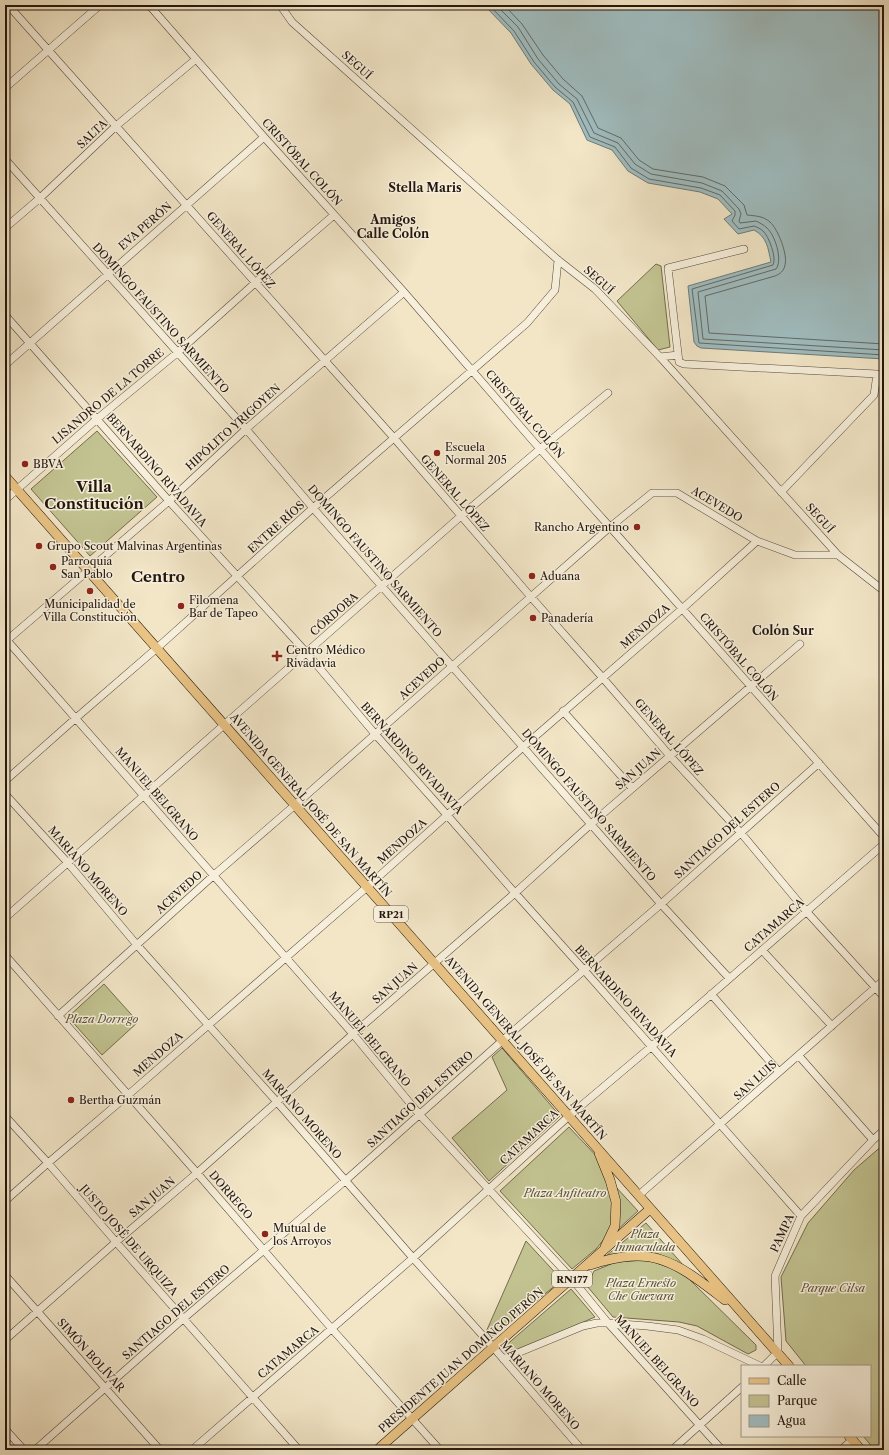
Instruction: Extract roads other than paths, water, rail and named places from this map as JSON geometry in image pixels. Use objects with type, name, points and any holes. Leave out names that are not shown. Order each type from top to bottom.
[{"type":"main road","name":"AVENIDA GENERAL JOSÉ DE SAN MARTÍN","points":[[5,476],[788,1365]]},
{"type":"main road","points":[[596,1146],[610,1180],[616,1202],[616,1226],[603,1251]]},
{"type":"main road","name":"PRESIDENTE JUAN DOMINGO PERÓN","points":[[377,1450],[650,1209]]},
{"type":"main road","points":[[586,1266],[632,1255],[653,1256],[687,1271],[741,1313]]},
{"type":"main road","points":[[851,1438],[861,1450]]},
{"type":"street","name":"GENERAL LÓPEZ","points":[[8,5],[394,438],[530,597],[670,756],[741,833],[806,911],[884,997]]},
{"type":"street","points":[[5,88],[100,5]]},
{"type":"street","name":"CRISTÓBAL COLÓN","points":[[149,5],[264,137],[404,292],[540,449],[610,526],[884,837]]},
{"type":"street","name":"SEGUÍ","points":[[280,5],[292,22],[558,260],[595,289],[660,357],[838,554],[884,591]]},
{"type":"street","name":"SALTA","points":[[5,228],[40,198],[116,126],[196,59]]},
{"type":"street","name":"EVA PERÓN","points":[[5,365],[106,274],[264,137]]},
{"type":"street","name":"DOMINGO FAUSTINO SARMIENTO","points":[[5,159],[106,274],[246,429],[313,508],[661,904],[729,978]]},
{"type":"street","name":"LISANDRO DE LA TORRE","points":[[5,500],[97,419],[177,353],[334,215]]},
{"type":"street","points":[[744,249],[668,268],[679,362],[684,364],[877,374],[874,395],[781,492]]},
{"type":"street","name":"ENTRE RÍOS","points":[[5,781],[157,648],[313,508],[527,323],[555,290],[558,260]]},
{"type":"street","name":"HIPÓLITO YRIGOYEN","points":[[6,640],[168,501],[246,429],[404,292]]},
{"type":"street","name":"BERNARDINO RIVADAVIA","points":[[5,315],[168,501],[306,652],[375,734],[801,1216]]},
{"type":"street","points":[[660,357],[678,355]]},
{"type":"street","name":"CÓRDOBA","points":[[5,918],[461,516],[608,393]]},
{"type":"street","name":"ACEVEDO","points":[[58,1016],[214,875],[610,526],[652,493],[677,493],[757,541],[795,555],[838,554]]},
{"type":"street","name":"MENDOZA","points":[[5,1201],[367,886],[563,711],[682,609],[757,541]]},
{"type":"street","name":"MANUEL BELGRANO","points":[[6,640],[145,796],[353,1034],[419,1114],[572,1279],[608,1323],[722,1450]]},
{"type":"street","name":"SAN JUAN","points":[[5,1340],[116,1242],[198,1173],[632,788],[800,644]]},
{"type":"street","points":[[563,711],[632,788]]},
{"type":"street","name":"SANTIAGO DEL ESTERO","points":[[35,1450],[184,1319],[346,1180],[503,1040],[661,904],[819,763]]},
{"type":"street","name":"MARIANO MORENO","points":[[5,794],[68,863],[137,945],[278,1102],[413,1258],[494,1347],[582,1450]]},
{"type":"street","name":"CATAMARCA","points":[[192,1450],[413,1258],[569,1116],[652,1046],[884,844]]},
{"type":"street","points":[[762,950],[832,1026]]},
{"type":"street","name":"DORREGO","points":[[5,955],[198,1173],[332,1329],[440,1450]]},
{"type":"street","name":"SAN LUIS","points":[[640,1195],[884,980]]},
{"type":"street","points":[[711,994],[779,1072]]},
{"type":"street","points":[[798,1056],[873,1140]]},
{"type":"street","name":"JUSTO JOSÉ DE URQUIZA","points":[[5,1116],[48,1163],[299,1450]]},
{"type":"street","name":"PAMPA","points":[[778,1352],[775,1276],[801,1216],[884,1130]]},
{"type":"street","name":"SIMÓN BOLÍVAR","points":[[5,1275],[160,1450]]},
{"type":"street","points":[[503,1359],[583,1326],[597,1323],[608,1323],[678,1330],[703,1339],[758,1365]]},
{"type":"street","points":[[765,1365],[778,1352]]},
{"type":"street","points":[[672,1450],[741,1388]]},
{"type":"street","points":[[5,1429],[24,1450]]},
{"type":"street","points":[[841,1450],[851,1438]]},
{"type":"water","points":[[469,5],[884,5],[884,359],[701,348],[697,346],[694,342],[688,286],[771,262],[768,248],[762,236],[754,230],[738,234],[724,219],[732,214],[718,199],[700,192],[648,183],[628,171],[612,150],[587,140],[570,104],[553,90],[531,64],[511,33],[486,7]]},
{"type":"place","name":"Escuela Normal 205","points":[[437,453]]},
{"type":"place","name":"BBVA","points":[[25,464]]},
{"type":"place","name":"Rancho Argentino","points":[[637,527]]},
{"type":"place","name":"Grupo Scout Malvinas Argentinas","points":[[39,546]]},
{"type":"place","name":"Parroquia San Pablo","points":[[53,567]]},
{"type":"place","name":"Aduana","points":[[532,576]]},
{"type":"place","name":"Municipalidad de Villa Constitución","points":[[90,591]]},
{"type":"place","name":"Filomena Bar de Tapeo","points":[[181,606]]},
{"type":"place","name":"Panadería","points":[[533,618]]},
{"type":"place","name":"Centro Médico Rivadavia","points":[[277,656]]},
{"type":"place","name":"Bertha Guzmán","points":[[71,1100]]},
{"type":"place","name":"Mutual de los Arroyos","points":[[265,1234]]},
{"type":"district","name":"Stella Maris","points":[[425,187]]},
{"type":"district","name":"Amigos Calle Colón","points":[[393,226]]},
{"type":"district","name":"Villa Constitución","points":[[94,494]]},
{"type":"district","name":"Centro","points":[[158,576]]},
{"type":"district","name":"Colón Sur","points":[[783,630]]},
{"type":"park label","name":"Plaza Dorrego","points":[[102,1019]]},
{"type":"park label","name":"Plaza Anfiteatro","points":[[565,1193]]},
{"type":"park label","name":"Plaza Inmaculada","points":[[645,1240]]},
{"type":"park label","name":"Parque Cilsa","points":[[833,1288]]},
{"type":"park label","name":"Plaza Ernesto Che Guevara","points":[[641,1289]]}]
